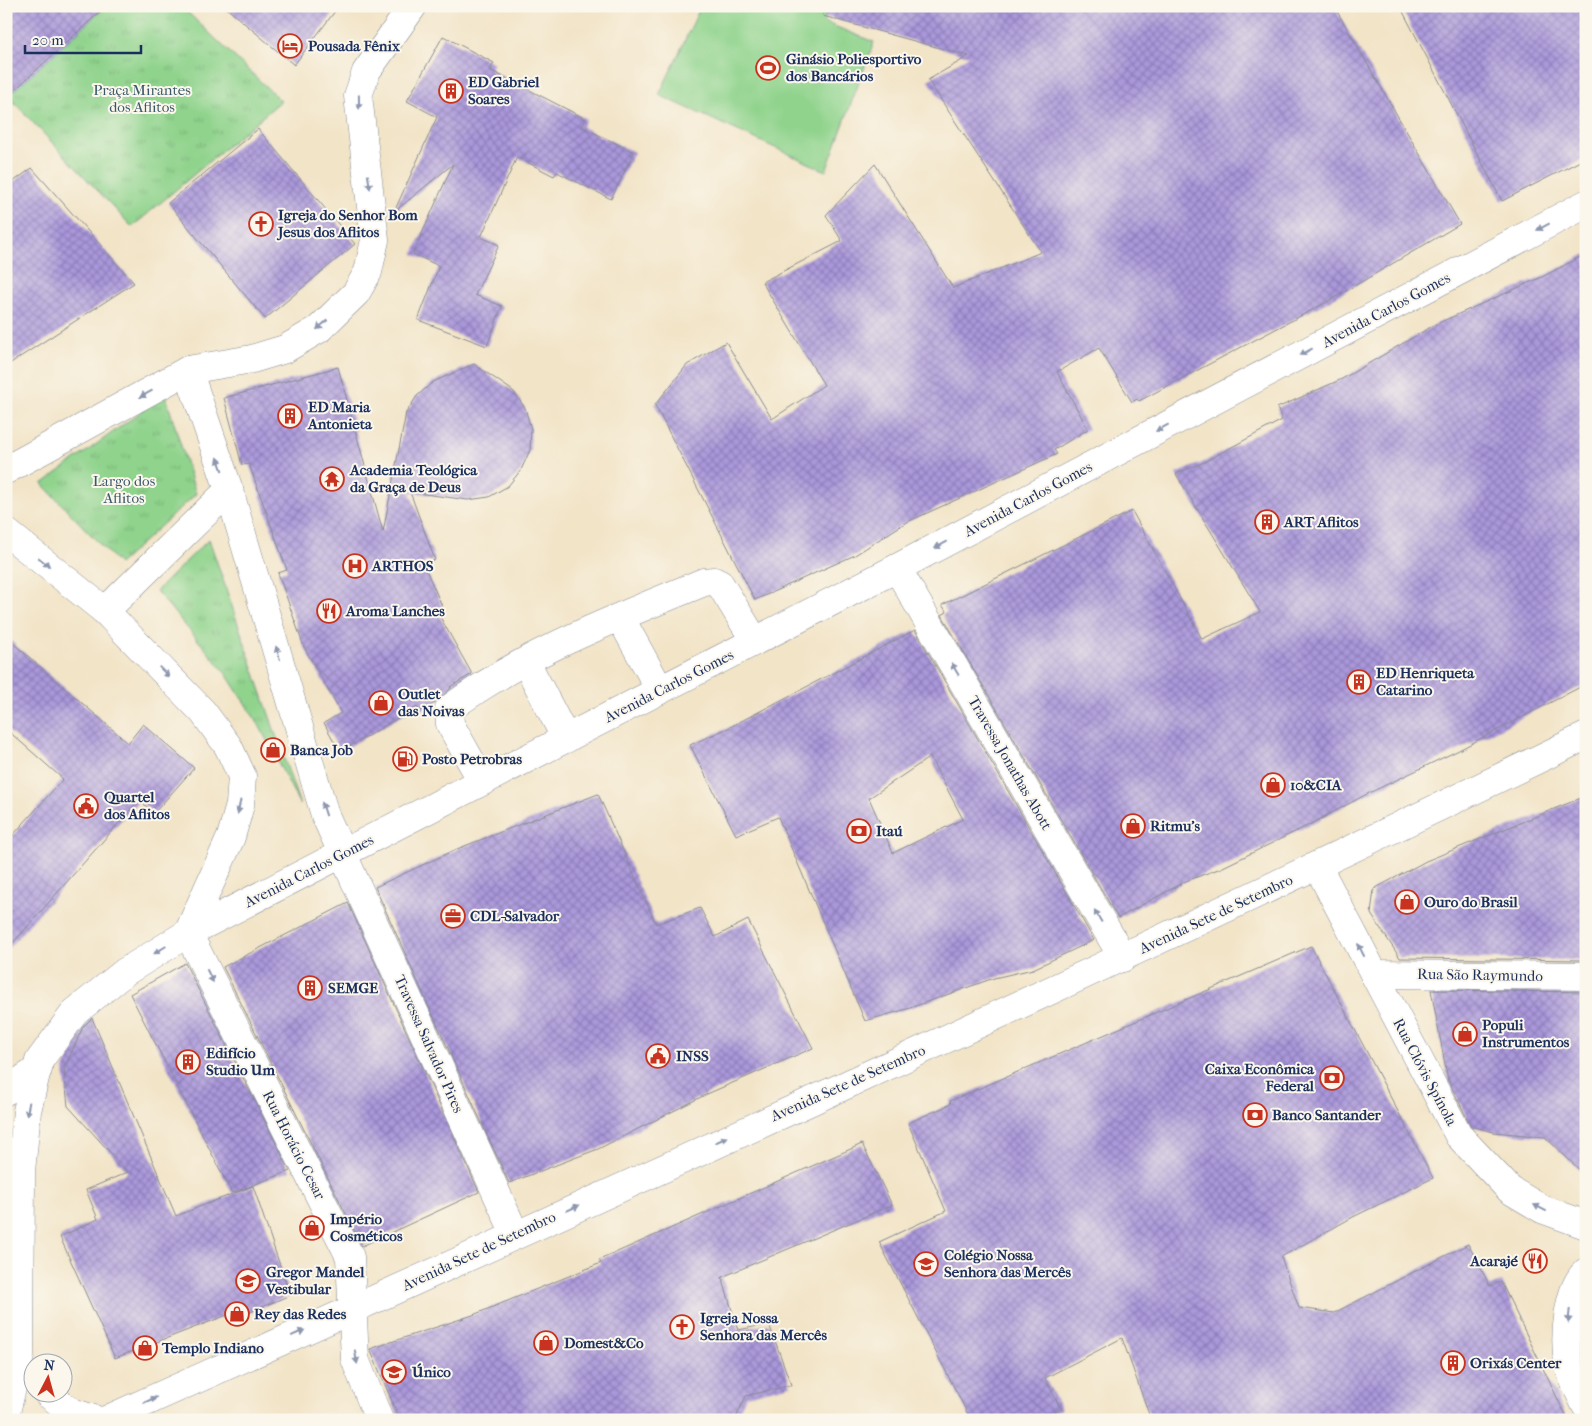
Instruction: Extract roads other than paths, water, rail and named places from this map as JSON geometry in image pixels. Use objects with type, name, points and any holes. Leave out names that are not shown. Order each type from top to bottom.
[{"type":"main road","points":[[6,470],[188,370],[252,359],[285,349],[319,329],[356,293],[368,272],[375,240],[358,96],[366,72],[414,6]]},
{"type":"main road","name":"Avenida Carlos Gomes","points":[[18,1371],[22,1171],[27,1111],[39,1061],[75,1012],[125,972],[188,933],[897,568],[1586,204]]},
{"type":"main road","points":[[188,370],[229,490],[326,815],[342,854]]},
{"type":"main road","points":[[105,611],[229,490]]},
{"type":"main road","points":[[6,532],[105,611],[203,712],[228,746],[242,776],[240,805],[231,837],[188,933]]},
{"type":"main road","name":"Travessa Jonathas Abott","points":[[897,568],[1123,958]]},
{"type":"main road","points":[[482,781],[450,724],[448,709],[471,693],[572,637],[704,582],[714,581],[720,584],[755,641]]},
{"type":"main road","points":[[620,617],[660,690]]},
{"type":"main road","points":[[526,662],[566,739]]},
{"type":"main road","name":"Avenida Sete de Setembro","points":[[106,1420],[1123,958],[1318,867],[1586,736]]},
{"type":"main road","name":"Travessa Salvador Pires","points":[[342,854],[515,1234]]},
{"type":"main road","name":"Rua Clóvis Spínola","points":[[1318,867],[1459,1136],[1510,1190],[1542,1209],[1586,1225]]},
{"type":"main road","name":"Rua Horácio Cesar","points":[[188,933],[350,1257],[355,1359],[378,1420]]},
{"type":"main road","name":"Rua São Raymundo","points":[[1374,974],[1586,976]]},
{"type":"main road","points":[[6,1091],[38,1069]]},
{"type":"main road","points":[[1586,1272],[1578,1279],[1568,1313],[1568,1363],[1586,1406]]},
{"type":"main road","points":[[6,1412],[18,1371]]},
{"type":"main road","points":[[61,1404],[72,1412],[97,1420]]},
{"type":"place","name":"Pousada Fênix","points":[[290,46]]},
{"type":"place","name":"Ginásio Poliesportivo dos Bancários","points":[[768,68]]},
{"type":"place","name":"ED Gabriel Soares","points":[[451,91]]},
{"type":"place","name":"Igreja do Senhor Bom Jesus dos Aflitos","points":[[261,224]]},
{"type":"place","name":"ED Maria Antonieta","points":[[290,416]]},
{"type":"place","name":"Academia Teológica da Graça de Deus","points":[[332,479]]},
{"type":"place","name":"ART Aflitos","points":[[1267,522]]},
{"type":"place","name":"ARTHOS","points":[[355,566]]},
{"type":"place","name":"Aroma Lanches","points":[[329,611]]},
{"type":"place","name":"ED Henriqueta Catarino","points":[[1359,682]]},
{"type":"place","name":"Outlet das Noivas","points":[[381,703]]},
{"type":"place","name":"Banca Job","points":[[273,750]]},
{"type":"place","name":"Posto Petrobras","points":[[405,759]]},
{"type":"place","name":"10&CIA","points":[[1273,785]]},
{"type":"place","name":"Quartel dos Aflitos","points":[[86,806]]},
{"type":"place","name":"Ritmu's","points":[[1133,826]]},
{"type":"place","name":"Itaú","points":[[859,831]]},
{"type":"place","name":"Ouro do Brasil","points":[[1407,902]]},
{"type":"place","name":"CDL-Salvador","points":[[453,916]]},
{"type":"place","name":"SEMGE","points":[[310,988]]},
{"type":"place","name":"Populi Instrumentos","points":[[1465,1034]]},
{"type":"place","name":"INSS","points":[[658,1056]]},
{"type":"place","name":"Edifício Studio Um","points":[[188,1062]]},
{"type":"place","name":"Caixa Econômica Federal","points":[[1332,1078]]},
{"type":"place","name":"Banco Santander","points":[[1255,1115]]},
{"type":"place","name":"Império Cosméticos","points":[[312,1228]]},
{"type":"place","name":"Acarajé","points":[[1535,1261]]},
{"type":"place","name":"Colégio Nossa Senhora das Mercês","points":[[926,1264]]},
{"type":"place","name":"Gregor Mandel Vestibular","points":[[248,1281]]},
{"type":"place","name":"Rey das Redes","points":[[237,1314]]},
{"type":"place","name":"Igreja Nossa Senhora das Mercês","points":[[682,1327]]},
{"type":"place","name":"Domest&Co","points":[[546,1343]]},
{"type":"place","name":"Templo Indiano","points":[[145,1348]]},
{"type":"place","name":"Orixás Center","points":[[1453,1363]]},
{"type":"place","name":"Único","points":[[394,1372]]},
{"type":"park label","name":"Praça Mirantes dos Aflitos","points":[[142,98]]},
{"type":"park label","name":"Largo dos Aflitos","points":[[124,490]]}]
